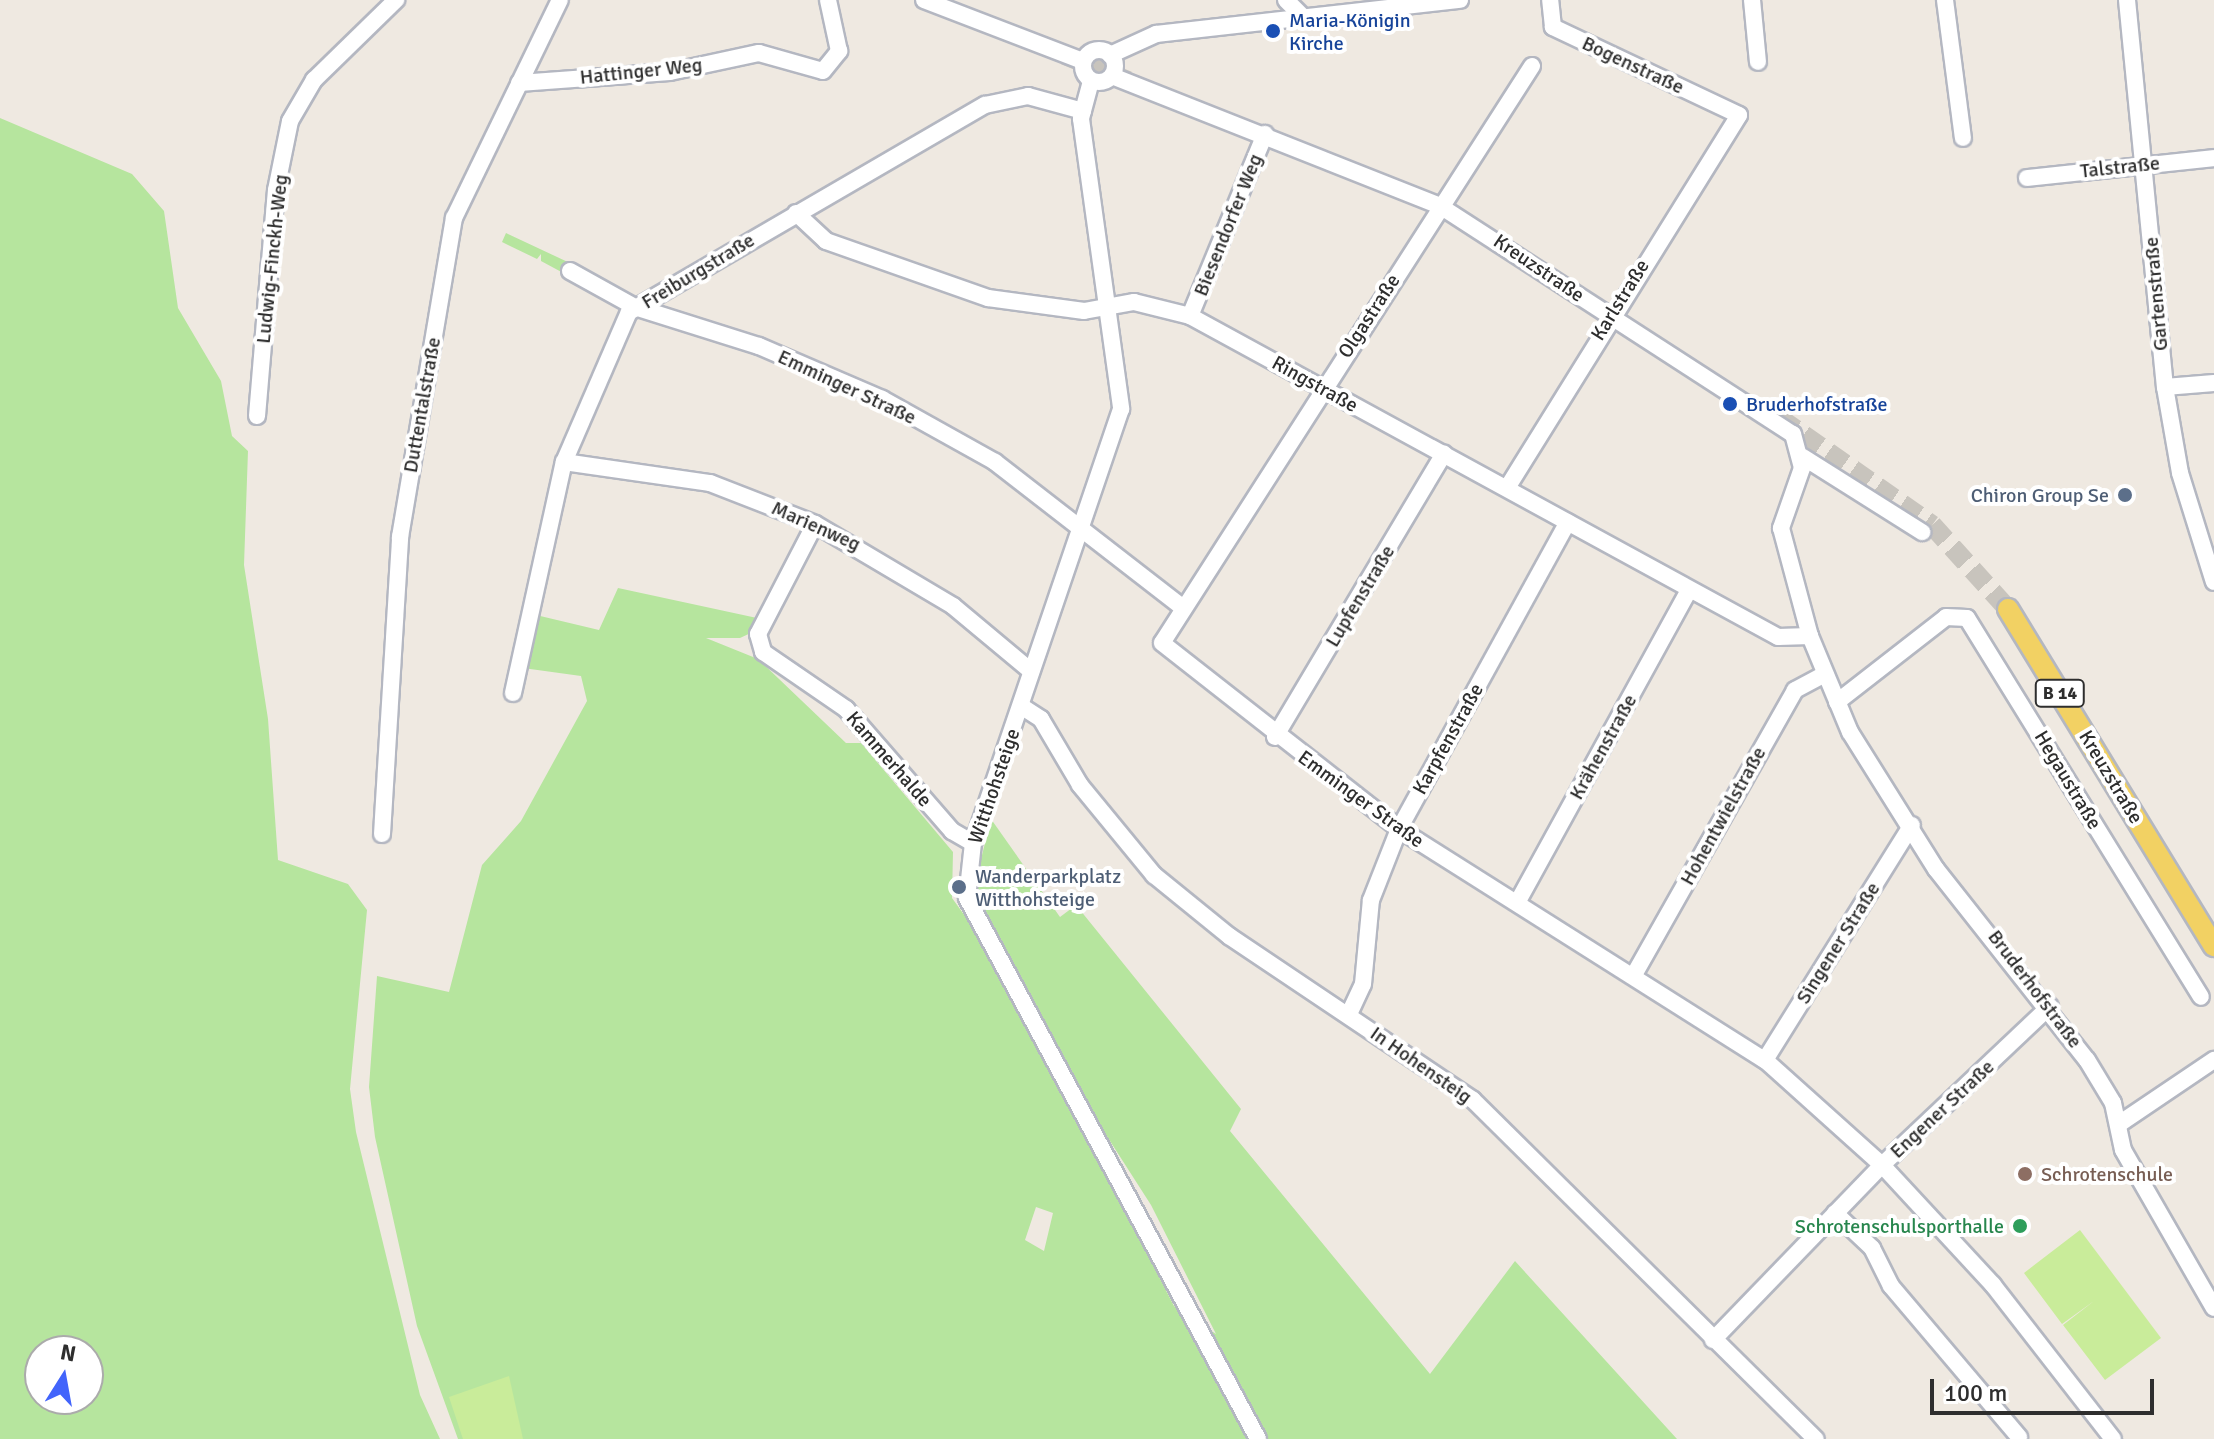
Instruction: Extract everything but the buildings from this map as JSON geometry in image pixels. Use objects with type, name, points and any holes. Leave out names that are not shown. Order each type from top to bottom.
[{"type":"main road","name":"Kreuzstraße","points":[[2008,609],[2214,946]]},
{"type":"street","name":"Ludwig-Finckh-Weg","points":[[257,416],[276,190],[290,121],[314,80],[396,0]]},
{"type":"street","name":"Duttentalstraße","points":[[382,834],[400,537],[454,218],[560,0]]},
{"type":"street","name":"Hattinger Weg","points":[[519,83],[670,72],[759,53],[823,71],[839,51],[828,0]]},
{"type":"street","points":[[924,0],[1083,61],[1091,81],[1112,76],[1110,55]]},
{"type":"street","points":[[1286,0],[1302,16]]},
{"type":"street","points":[[1083,61],[1095,50],[1110,55],[1156,34],[1302,16],[1322,7],[1460,0]]},
{"type":"street","name":"Bogenstraße","points":[[1550,0],[1553,27],[1739,115]]},
{"type":"street","points":[[1752,0],[1758,62]]},
{"type":"street","points":[[1945,0],[1963,138]]},
{"type":"street","name":"Gartenstraße","points":[[2127,0],[2165,387],[2187,501],[2214,582]]},
{"type":"street","name":"Olgastraße","points":[[1182,607],[1532,66]]},
{"type":"street","name":"Kreuzstraße","points":[[1112,76],[1265,134],[1440,206],[1782,426],[1803,457],[1922,532]]},
{"type":"street","name":"Witthohsteige","points":[[1091,81],[1083,111],[1121,409],[973,843],[966,884],[973,914],[1258,1439]]},
{"type":"street","name":"Freiburgstraße","points":[[513,693],[564,462],[620,326],[635,307],[1002,98],[1028,96],[1083,111]]},
{"type":"street","name":"Karlstraße","points":[[1507,488],[1610,315],[1739,115]]},
{"type":"street","name":"Biesendorfer Weg","points":[[1190,316],[1265,134]]},
{"type":"street","name":"Talstraße","points":[[2027,178],[2214,158]]},
{"type":"street","name":"Ringstraße","points":[[796,213],[826,241],[928,281],[1028,307],[1084,311],[1108,304],[1190,316],[1778,637],[1810,636]]},
{"type":"street","name":"Emminger Straße","points":[[570,271],[635,307],[759,346],[882,399],[995,462],[1081,523],[1182,607],[1162,643],[1275,737],[1399,829],[1635,973],[1765,1060],[1882,1165],[1993,1285],[2113,1439]]},
{"type":"street","points":[[2165,387],[2214,383]]},
{"type":"street","name":"Lupfenstraße","points":[[1275,737],[1444,454]]},
{"type":"street","name":"Bruderhofstraße","points":[[1803,457],[1781,528],[1810,636],[1837,702],[1936,869],[2050,1006],[2119,1124],[2123,1150],[2214,1308]]},
{"type":"street","name":"Marienweg","points":[[564,462],[710,483],[815,524],[953,606],[1031,671]]},
{"type":"street","name":"Karpfenstraße","points":[[1349,1014],[1363,984],[1371,900],[1399,829],[1568,522]]},
{"type":"street","name":"Kammerhalde","points":[[815,524],[758,634],[763,652],[846,709],[952,831],[973,843]]},
{"type":"street","name":"Krähenstraße","points":[[1517,903],[1689,590]]},
{"type":"street","name":"Hegaustraße","points":[[1837,702],[1946,617],[1967,618],[2201,997]]},
{"type":"street","name":"Hohentwielstraße","points":[[1635,973],[1795,690],[1825,674]]},
{"type":"street","name":"In Hohensteig","points":[[1021,706],[1041,719],[1080,785],[1154,875],[1229,936],[1473,1100],[1816,1439]]},
{"type":"street","name":"Singener Straße","points":[[1765,1060],[1912,825]]},
{"type":"street","name":"Engener Straße","points":[[1713,1340],[1882,1165],[2050,1006]]},
{"type":"street","points":[[2119,1124],[2214,1060]]},
{"type":"street","points":[[1835,1213],[1872,1248],[1891,1286],[2019,1437]]},
{"type":"green space","points":[[0,118],[132,174],[164,211],[178,308],[221,381],[232,436],[248,451],[244,565],[268,719],[278,860],[348,884],[367,910],[350,1089],[356,1132],[420,1395],[440,1439],[0,1439]]},
{"type":"green space","points":[[506,233],[572,264],[567,275],[541,261],[541,254],[537,259],[502,242]]},
{"type":"green space","points":[[618,588],[757,618],[755,631],[740,638],[706,638],[758,659],[846,743],[861,743],[953,852],[952,898],[965,916],[985,918],[973,891],[991,819],[1060,917],[1076,905],[1241,1109],[1230,1131],[1430,1374],[1515,1261],[1677,1439],[458,1439],[417,1326],[375,1137],[369,1087],[377,976],[449,992],[482,865],[521,821],[587,701],[581,676],[523,668],[536,615],[599,630]],"holes":[[[1092,1113],[1151,1205],[1216,1334],[1174,1306],[1079,1121]],[[1036,1207],[1053,1213],[1044,1251],[1025,1240]]]},
{"type":"green space","points":[[2080,1230],[2161,1338],[2105,1380],[2063,1325],[2094,1301],[2062,1324],[2024,1273]]},
{"type":"green space","points":[[509,1376],[523,1439],[463,1439],[449,1397]]},
{"type":"tunnel","points":[[1065,55],[1128,81]]},
{"type":"tunnel","points":[[1779,418],[1932,525],[2008,609]]},
{"type":"place","name":"Maria-Königin Kirche","points":[[1273,31]]},
{"type":"place","name":"Bruderhofstraße","points":[[1730,404]]},
{"type":"place","name":"Chiron Group Se","points":[[2125,495]]},
{"type":"place","name":"Wanderparkplatz Witthohsteige","points":[[959,887]]},
{"type":"place","name":"Schrotenschule","points":[[2025,1174]]},
{"type":"place","name":"Schrotenschulsporthalle","points":[[2020,1226]]}]
